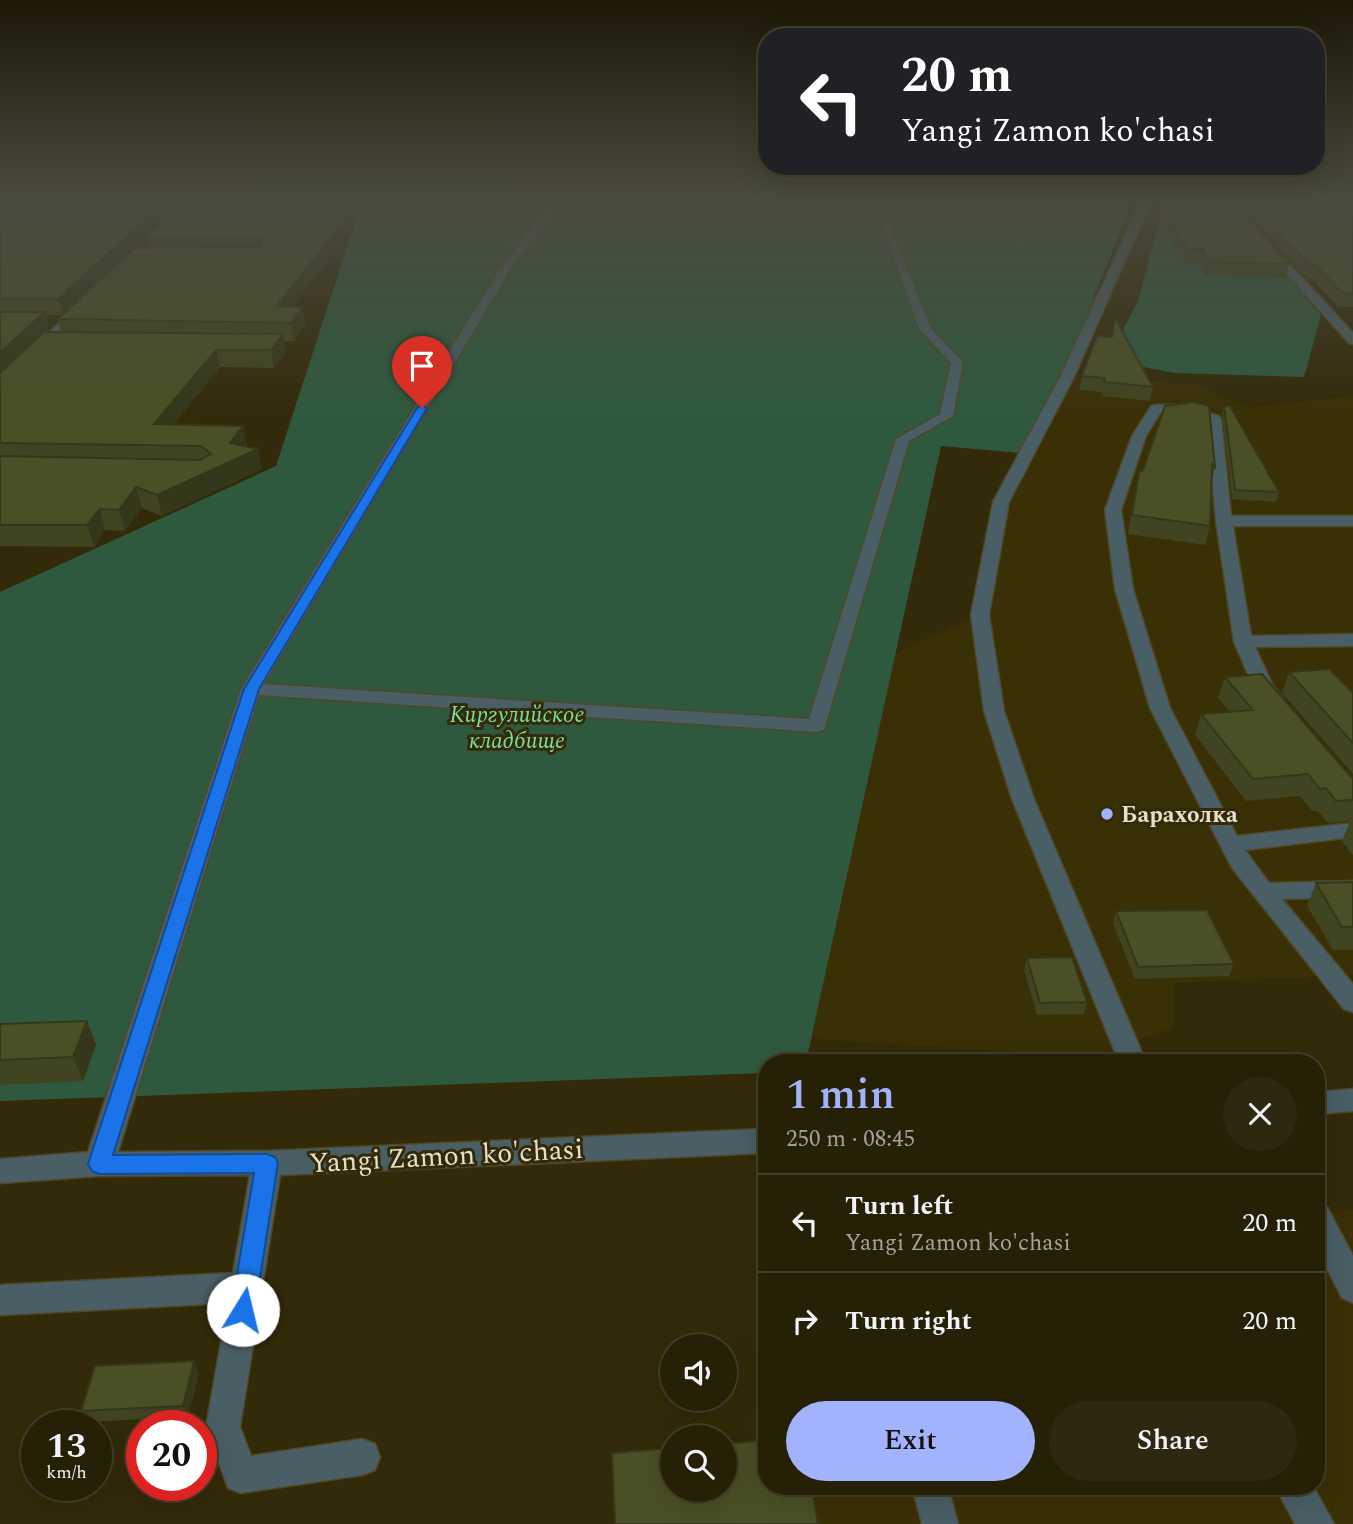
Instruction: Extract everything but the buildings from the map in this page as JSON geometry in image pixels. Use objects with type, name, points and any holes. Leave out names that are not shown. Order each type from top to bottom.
[{"type":"street","points":[[99,1164],[251,689],[504,272]]},
{"type":"street","points":[[251,689],[817,726],[903,439],[946,415],[957,362],[925,329],[903,272]]},
{"type":"street","points":[[1116,272],[1067,377],[1000,502],[980,615],[994,711],[1023,799],[1129,1054]]},
{"type":"street","points":[[1291,272],[1353,340]]},
{"type":"street","points":[[0,386],[51,343],[67,321],[86,303]]},
{"type":"street","points":[[54,321],[67,321]]},
{"type":"street","points":[[1282,709],[1264,688],[1243,642],[1224,521],[1214,419],[1177,409],[1156,409],[1139,436],[1113,510],[1124,589],[1160,708],[1240,863],[1353,1002]]},
{"type":"street","points":[[1224,521],[1353,521]]},
{"type":"street","points":[[1243,642],[1353,640]]},
{"type":"street","points":[[1230,844],[1353,830]]},
{"type":"street","points":[[1262,891],[1353,890]]},
{"type":"street","points":[[1325,1102],[1353,1100]]},
{"type":"street","name":"Yangi Zamon ko'chasi","points":[[0,1171],[99,1164],[267,1163],[758,1141]]},
{"type":"street","points":[[267,1163],[223,1426],[241,1475],[362,1457]]},
{"type":"street","points":[[1325,1233],[1353,1287]]},
{"type":"street","points":[[0,1300],[247,1287]]},
{"type":"street","points":[[932,1495],[940,1524]]},
{"type":"street","points":[[1298,1495],[1315,1524]]},
{"type":"shaded area","name":"Барахолка","points":[[1067,377],[1197,384],[1249,408],[1353,396],[1353,975],[1174,983],[1174,1027],[1099,1054],[1044,1054],[811,1039],[895,653],[980,615],[1001,502]]},
{"type":"shaded area","points":[[1353,1210],[1353,1524],[815,1524],[810,1495],[1325,1495],[1325,1213]]},
{"type":"green space","name":"Киргулийское кладбище","points":[[339,272],[1104,272],[1031,454],[941,446],[808,1054],[758,1054],[758,1073],[0,1101],[0,592],[276,466]]},
{"type":"green space","points":[[1146,272],[1284,272],[1321,315],[1304,377],[1174,373],[1107,360],[1138,301]]},
{"type":"place","name":"Барахолка","points":[[1107,814]]},
{"type":"route","points":[[243,1310],[267,1163],[99,1164],[138,1051],[251,689],[422,408]]}]
